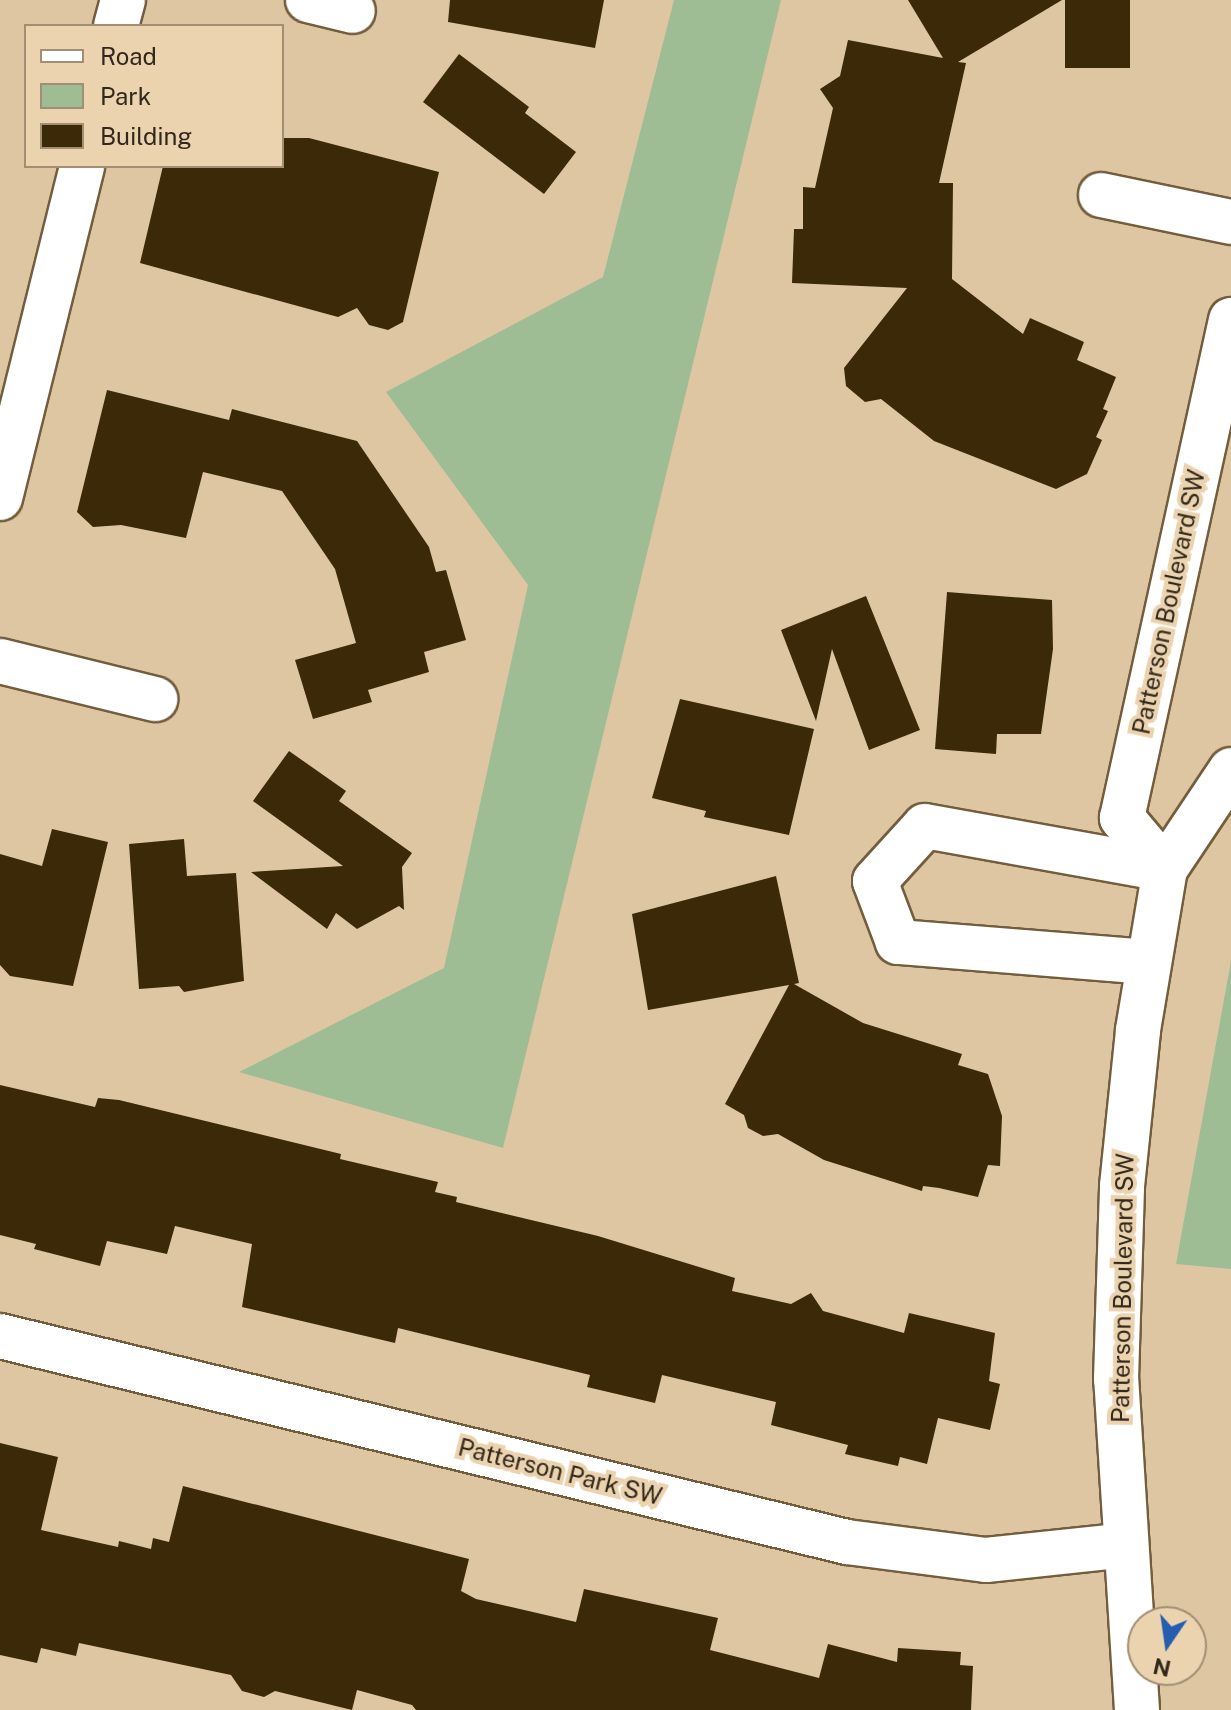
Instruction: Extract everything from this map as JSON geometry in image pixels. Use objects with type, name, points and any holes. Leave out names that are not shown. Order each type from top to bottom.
[{"type":"street","points":[[117,24],[123,0]]},
{"type":"street","points":[[308,0],[353,11]]},
{"type":"street","points":[[0,498],[82,168]]},
{"type":"street","points":[[1101,195],[1231,222]]},
{"type":"street","name":"Patterson Boulevard SW","points":[[1165,869],[1122,818],[1231,320]]},
{"type":"street","points":[[0,661],[155,699]]},
{"type":"street","name":"Patterson Boulevard SW","points":[[1137,1710],[1116,1379],[1122,1186],[1148,962],[1165,869],[1231,770]]},
{"type":"street","points":[[1148,962],[898,942],[875,881],[925,826],[1165,869]]},
{"type":"street","name":"Patterson Park SW","points":[[0,1336],[847,1542],[986,1560],[1126,1545]]},
{"type":"green space","points":[[674,0],[781,0],[503,1148],[239,1072],[444,968],[528,585],[386,392],[603,277]]},
{"type":"green space","points":[[1231,961],[1231,1269],[1176,1264]]},
{"type":"building","points":[[450,0],[604,0],[595,48],[448,22]]},
{"type":"building","points":[[908,0],[1062,0],[958,62],[966,63],[939,183],[953,183],[952,279],[1023,334],[1030,318],[1084,342],[1077,360],[1116,377],[1103,409],[1108,411],[1096,437],[1102,440],[1087,474],[1056,489],[934,441],[881,399],[865,402],[846,386],[844,368],[907,288],[792,283],[794,229],[803,229],[803,187],[815,188],[833,108],[820,89],[840,76],[848,40],[943,58]]},
{"type":"building","points":[[1065,0],[1130,0],[1130,68],[1065,68]]},
{"type":"building","points":[[459,54],[529,107],[525,113],[576,152],[544,194],[423,102]]},
{"type":"building","points":[[284,138],[309,138],[439,172],[403,322],[388,330],[369,325],[357,308],[338,317],[140,263],[163,168],[284,168]]},
{"type":"building","points":[[107,390],[229,420],[232,409],[357,441],[429,547],[436,572],[446,570],[466,640],[424,652],[429,672],[368,690],[372,702],[313,719],[295,660],[356,643],[335,569],[282,491],[203,472],[186,538],[121,525],[93,527],[77,512]]},
{"type":"building","points":[[947,592],[1052,600],[1053,649],[1041,734],[997,734],[996,754],[935,749]]},
{"type":"building","points":[[866,596],[920,730],[869,750],[832,649],[816,721],[781,630]]},
{"type":"building","points":[[680,699],[814,729],[789,835],[704,817],[706,811],[652,798]]},
{"type":"building","points":[[289,751],[346,791],[339,801],[412,853],[402,867],[404,910],[399,906],[357,929],[336,913],[327,929],[251,872],[343,866],[253,801]]},
{"type":"building","points":[[52,829],[108,842],[73,986],[10,976],[0,965],[0,854],[42,866]]},
{"type":"building","points":[[184,839],[187,876],[236,873],[244,981],[184,992],[179,986],[139,989],[129,844]]},
{"type":"building","points":[[776,876],[799,983],[794,984],[863,1023],[962,1054],[958,1065],[988,1074],[1002,1116],[1000,1166],[988,1165],[978,1197],[923,1186],[922,1191],[824,1160],[778,1134],[763,1136],[748,1128],[744,1115],[725,1104],[789,985],[648,1010],[632,914]]},
{"type":"building","points":[[0,1085],[95,1107],[98,1098],[119,1100],[341,1154],[340,1159],[438,1182],[435,1192],[457,1197],[456,1202],[598,1236],[735,1278],[732,1291],[791,1304],[811,1293],[823,1311],[904,1333],[909,1313],[995,1333],[989,1381],[1000,1384],[990,1430],[938,1418],[927,1464],[900,1457],[898,1466],[845,1454],[848,1445],[771,1425],[776,1402],[662,1375],[655,1403],[587,1387],[590,1375],[398,1328],[395,1343],[242,1307],[252,1244],[175,1226],[167,1254],[107,1241],[100,1266],[34,1249],[36,1244],[0,1235]]},
{"type":"building","points":[[0,1443],[58,1457],[41,1530],[118,1547],[119,1541],[151,1549],[153,1538],[169,1542],[183,1486],[469,1559],[461,1591],[476,1599],[576,1622],[584,1589],[718,1618],[710,1650],[819,1678],[828,1644],[897,1662],[898,1648],[961,1652],[960,1665],[973,1666],[971,1710],[416,1710],[412,1705],[357,1690],[352,1710],[275,1691],[264,1697],[242,1691],[231,1675],[79,1643],[76,1656],[41,1648],[37,1663],[0,1655]]}]
